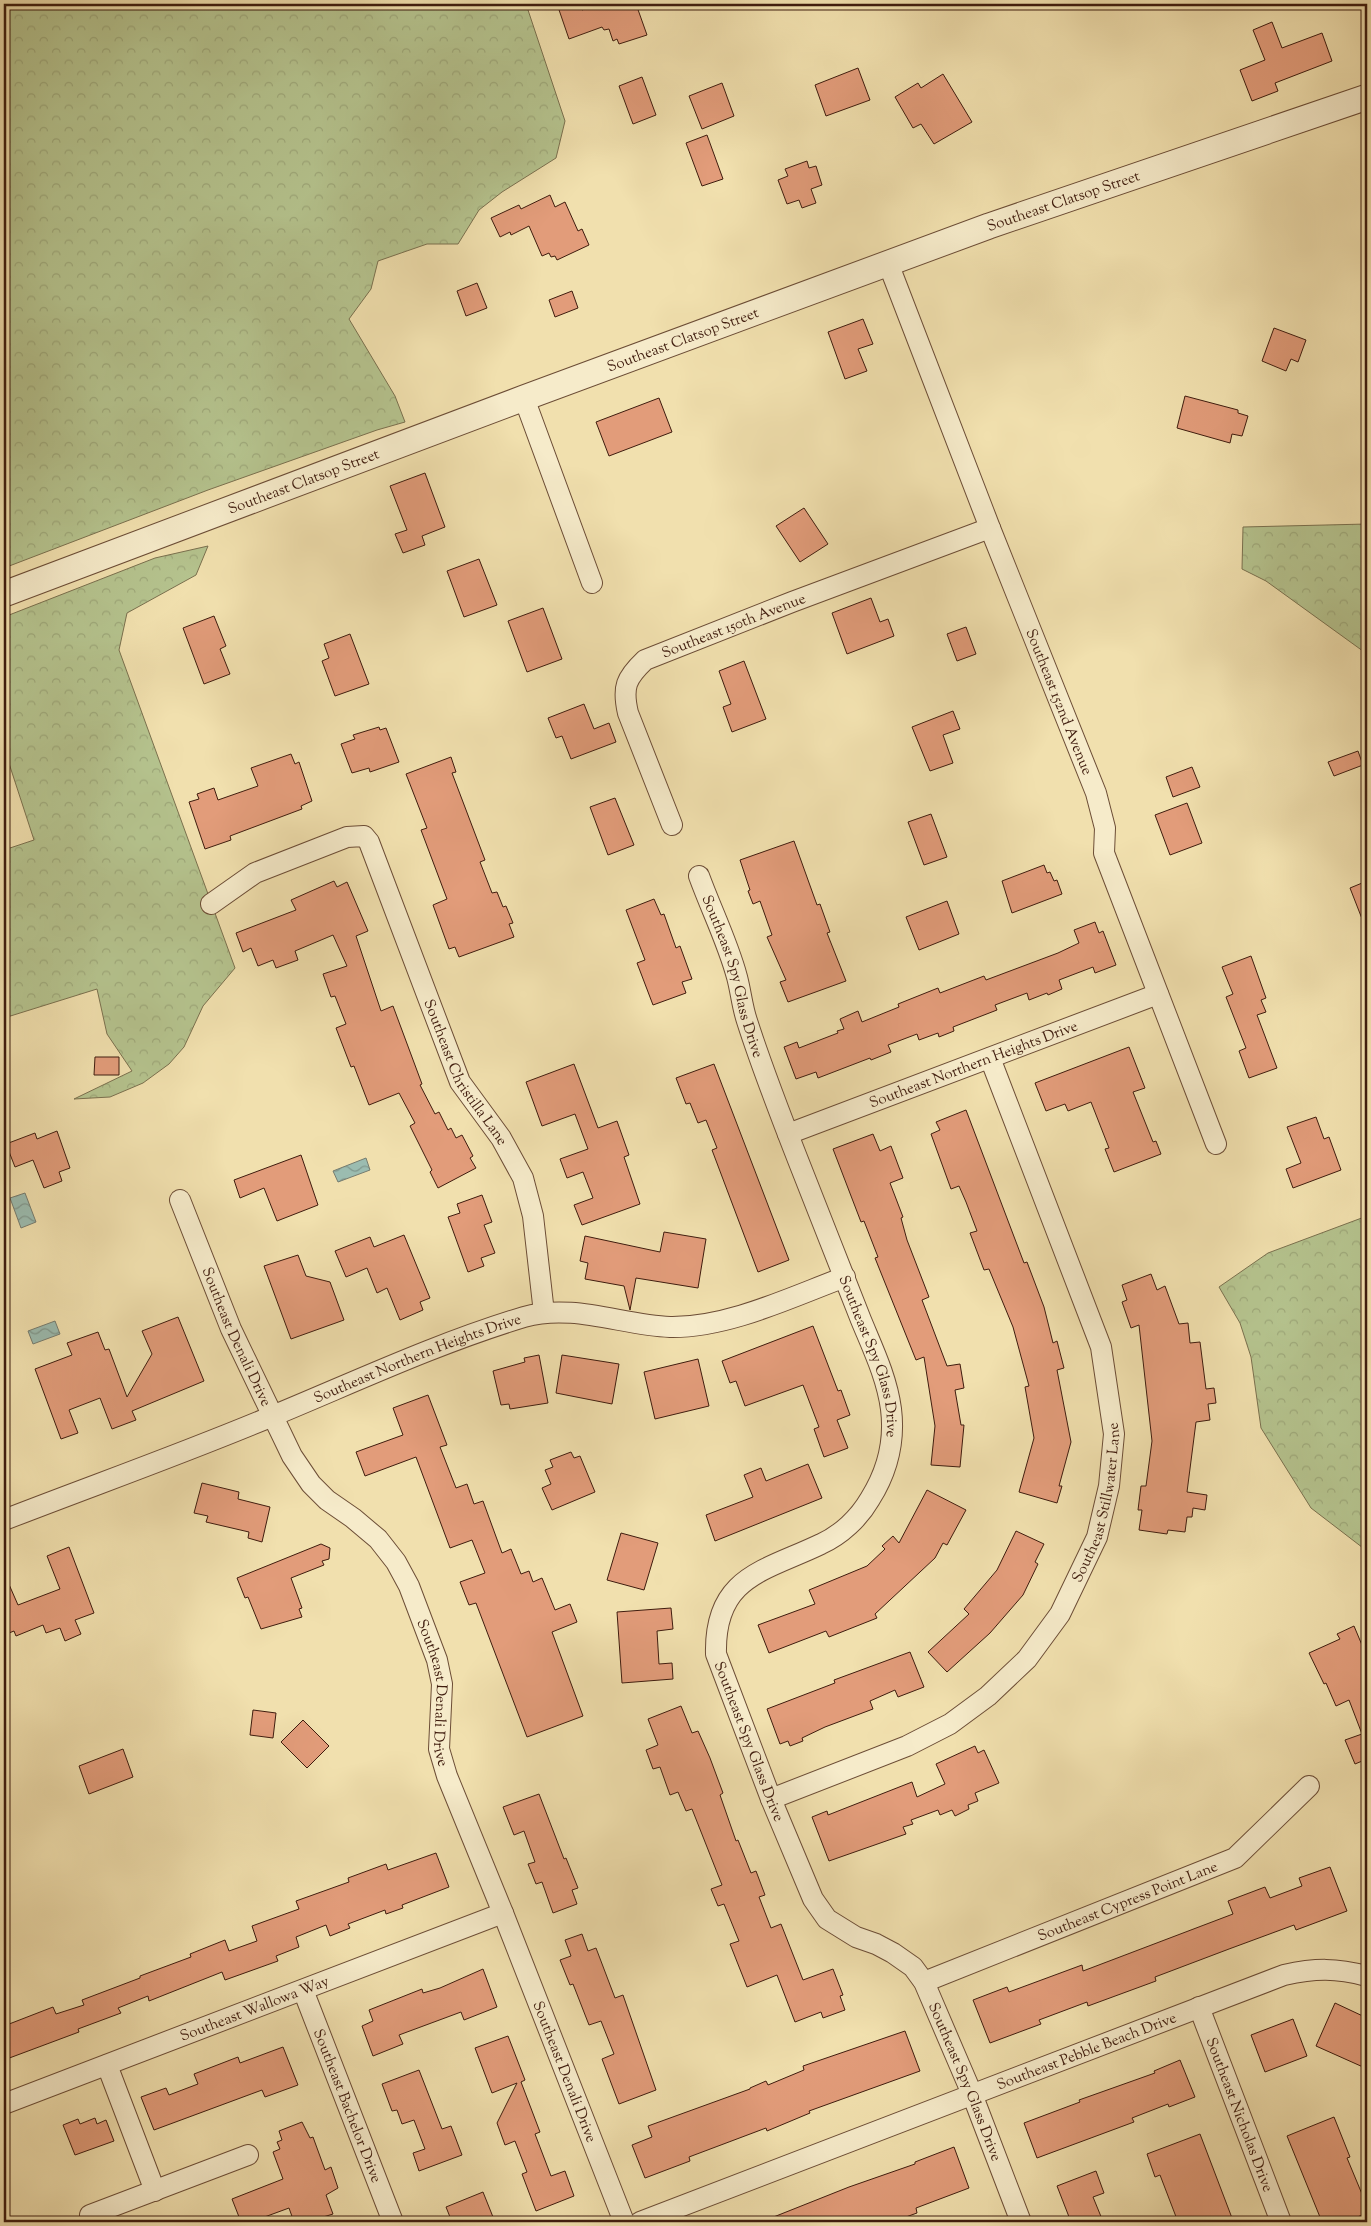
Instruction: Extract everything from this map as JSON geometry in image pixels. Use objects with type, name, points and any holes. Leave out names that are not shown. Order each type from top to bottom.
[{"type":"street","name":"Southeast Clatsop Street","points":[[4,594],[524,398],[989,226],[1367,97]]},
{"type":"street","name":"Southeast 152nd Avenue","points":[[888,263],[990,528],[1096,793],[1105,828],[1104,853],[1216,1144]]},
{"type":"street","points":[[524,398],[592,583]]},
{"type":"street","name":"Southeast 150th Avenue","points":[[672,825],[628,713],[624,697],[630,673],[645,660],[792,602],[990,528]]},
{"type":"street","name":"Southeast Christilla Lane","points":[[211,904],[256,873],[346,837],[364,836],[372,850],[396,918],[460,1082],[501,1138],[523,1178],[531,1204],[534,1223],[544,1313]]},
{"type":"street","name":"Southeast Spy Glass Drive","points":[[699,876],[732,964],[745,1016],[788,1134],[888,1388],[892,1433],[886,1465],[870,1500],[854,1520],[840,1533],[822,1544],[756,1572],[734,1591],[719,1618],[715,1635],[716,1654],[771,1799],[814,1899],[827,1919],[856,1937],[876,1944],[893,1953],[913,1967],[924,1982],[972,2094],[1021,2222]]},
{"type":"street","name":"Southeast Northern Heights Drive","points":[[788,1134],[1158,994]]},
{"type":"street","name":"Southeast Stillwater Lane","points":[[771,1799],[907,1746],[950,1724],[988,1696],[1026,1659],[1060,1614],[1097,1536],[1109,1486],[1114,1434],[1101,1347],[990,1058]]},
{"type":"street","name":"Southeast Denali Drive","points":[[180,1200],[231,1329],[292,1456],[311,1484],[327,1500],[378,1539],[396,1562],[409,1586],[437,1660],[442,1684],[439,1735],[441,1758],[447,1776],[503,1913],[624,2222]]},
{"type":"street","name":"Southeast Northern Heights Drive","points":[[4,1520],[272,1416],[351,1382],[472,1335],[525,1317],[544,1313],[574,1313],[670,1327],[698,1325],[725,1320],[768,1306],[845,1277]]},
{"type":"street","name":"Southeast Cypress Point Lane","points":[[924,1982],[1235,1858],[1309,1786]]},
{"type":"street","name":"Southeast Wallowa Way","points":[[4,2104],[503,1913]]},
{"type":"street","name":"Southeast Pebble Beach Drive","points":[[640,2222],[1284,1974],[1311,1969],[1340,1969],[1367,1976]]},
{"type":"street","name":"Southeast Bachelor Drive","points":[[302,1990],[393,2222]]},
{"type":"street","name":"Southeast Nicholas Drive","points":[[1199,2007],[1281,2222]]},
{"type":"street","points":[[107,2065],[155,2191]]},
{"type":"street","points":[[90,2216],[248,2155]]},
{"type":"green space","points":[[4,4],[526,4],[565,121],[556,158],[502,192],[479,210],[458,244],[427,244],[378,261],[371,289],[349,319],[395,396],[405,422],[377,430],[208,490],[4,568]]},
{"type":"green space","points":[[1367,524],[1367,654],[1266,581],[1242,569],[1243,527]]},
{"type":"green space","points":[[208,546],[196,575],[127,613],[119,650],[235,968],[203,1006],[184,1047],[169,1064],[143,1083],[110,1097],[74,1099],[132,1071],[107,1034],[97,989],[4,1018],[4,850],[34,840],[4,748],[4,617],[155,558]]},
{"type":"green space","points":[[1367,1216],[1367,1551],[1311,1508],[1261,1428],[1251,1357],[1240,1323],[1219,1287],[1268,1253]]},
{"type":"water","points":[[366,1158],[370,1170],[338,1182],[333,1171]]},
{"type":"water","points":[[25,1193],[36,1222],[21,1228],[10,1198]]},
{"type":"water","points":[[55,1321],[60,1334],[33,1344],[28,1331]]},
{"type":"building","points":[[557,4],[580,4],[582,10],[599,4],[636,4],[647,35],[619,44],[617,39],[613,41],[609,29],[604,30],[602,27],[569,39]]},
{"type":"building","points":[[1272,22],[1282,48],[1322,33],[1332,61],[1275,83],[1278,91],[1252,101],[1240,70],[1265,60],[1253,30]]},
{"type":"building","points":[[858,68],[870,100],[826,116],[815,85]]},
{"type":"building","points":[[943,74],[972,122],[934,144],[921,124],[913,128],[895,97],[918,83],[921,88]]},
{"type":"building","points":[[642,77],[656,115],[633,124],[619,86]]},
{"type":"building","points":[[722,83],[734,116],[702,129],[689,96]]},
{"type":"building","points":[[707,135],[723,179],[702,186],[686,143]]},
{"type":"building","points":[[807,161],[809,168],[816,166],[822,185],[811,189],[816,203],[802,208],[799,200],[787,204],[778,180],[788,176],[785,169]]},
{"type":"building","points":[[550,195],[555,207],[565,202],[578,231],[582,229],[589,245],[557,260],[555,256],[551,257],[549,253],[542,256],[529,226],[511,235],[510,232],[500,237],[491,218],[519,205],[521,209]]},
{"type":"building","points":[[477,283],[487,308],[466,316],[457,291]]},
{"type":"building","points":[[572,291],[578,308],[555,317],[549,300]]},
{"type":"building","points":[[863,319],[873,344],[858,349],[867,371],[845,379],[828,332]]},
{"type":"building","points":[[1274,328],[1306,340],[1298,362],[1291,359],[1286,371],[1262,361]]},
{"type":"building","points":[[1185,396],[1238,410],[1238,413],[1248,416],[1242,436],[1232,434],[1230,443],[1177,428]]},
{"type":"building","points":[[659,398],[672,432],[609,456],[596,422]]},
{"type":"building","points":[[425,473],[445,527],[422,536],[425,545],[403,553],[395,534],[407,530],[390,486]]},
{"type":"building","points":[[804,508],[828,544],[800,562],[776,526]]},
{"type":"building","points":[[479,559],[497,605],[464,617],[447,571]]},
{"type":"building","points":[[871,598],[880,622],[888,619],[894,636],[847,654],[832,613]]},
{"type":"building","points":[[543,608],[562,659],[527,672],[508,621]]},
{"type":"building","points":[[214,616],[226,646],[220,649],[230,674],[204,684],[183,628]]},
{"type":"building","points":[[966,627],[976,654],[957,661],[947,634]]},
{"type":"building","points":[[350,634],[369,684],[335,696],[322,661],[329,658],[324,644]]},
{"type":"building","points":[[744,661],[766,719],[732,732],[723,707],[731,704],[719,671]]},
{"type":"building","points":[[584,704],[594,729],[609,723],[616,742],[571,759],[562,736],[556,738],[548,718]]},
{"type":"building","points":[[953,711],[960,729],[943,735],[953,763],[930,771],[912,727]]},
{"type":"building","points":[[379,727],[380,730],[386,728],[399,762],[370,772],[369,768],[352,773],[341,744],[355,739],[353,735]]},
{"type":"building","points":[[1358,751],[1363,765],[1334,776],[1328,762]]},
{"type":"building","points":[[291,754],[295,764],[299,762],[312,801],[301,806],[302,809],[230,836],[231,840],[205,849],[189,802],[199,799],[197,794],[214,788],[218,800],[258,786],[251,768]]},
{"type":"building","points":[[451,757],[456,772],[452,773],[485,860],[480,862],[492,893],[497,892],[503,907],[506,906],[513,923],[509,924],[514,937],[459,957],[455,947],[449,949],[433,905],[447,899],[421,830],[427,828],[406,774]]},
{"type":"building","points":[[1192,767],[1200,787],[1173,797],[1166,777]]},
{"type":"building","points":[[615,798],[634,845],[608,855],[590,807]]},
{"type":"building","points":[[1187,803],[1202,843],[1170,855],[1155,815]]},
{"type":"building","points":[[931,814],[947,857],[924,865],[908,822]]},
{"type":"building","points":[[794,841],[817,905],[820,904],[830,932],[827,933],[846,981],[788,1002],[780,982],[786,980],[767,937],[772,935],[760,901],[753,904],[740,860]]},
{"type":"building","points":[[1044,865],[1047,873],[1050,872],[1054,881],[1057,880],[1062,894],[1012,913],[1002,881]]},
{"type":"building","points":[[334,881],[337,887],[347,882],[368,931],[356,936],[381,1011],[393,1006],[422,1084],[420,1085],[435,1114],[439,1112],[448,1130],[451,1128],[456,1138],[462,1135],[473,1156],[470,1158],[476,1168],[438,1188],[430,1172],[432,1170],[410,1126],[415,1123],[399,1093],[369,1105],[354,1066],[351,1067],[336,1028],[346,1024],[335,996],[331,997],[323,974],[347,966],[333,935],[295,951],[298,960],[276,968],[273,960],[258,966],[251,948],[243,952],[236,933],[296,910],[291,900]]},
{"type":"building","points":[[1367,881],[1367,929],[1366,929],[1350,888]]},
{"type":"building","points":[[654,899],[661,915],[664,914],[676,948],[680,946],[692,979],[682,982],[686,993],[653,1005],[637,963],[645,960],[626,910]]},
{"type":"building","points":[[947,901],[959,934],[919,950],[906,917]]},
{"type":"building","points":[[1095,922],[1099,933],[1103,931],[1116,965],[1095,973],[1093,967],[1059,980],[1062,989],[1048,995],[1047,993],[1029,1000],[1027,993],[995,1005],[997,1010],[953,1027],[954,1031],[939,1037],[938,1033],[919,1040],[917,1034],[888,1045],[891,1052],[871,1060],[870,1058],[818,1078],[816,1072],[796,1079],[784,1047],[797,1042],[799,1048],[838,1033],[837,1031],[844,1029],[840,1019],[858,1011],[862,1022],[899,1007],[898,1004],[938,988],[940,993],[984,976],[986,980],[1058,953],[1079,943],[1074,930]]},
{"type":"building","points":[[1251,956],[1266,998],[1261,1000],[1266,1012],[1257,1015],[1277,1068],[1249,1078],[1239,1051],[1246,1048],[1226,997],[1233,994],[1222,967]]},
{"type":"building","points":[[1129,1047],[1145,1088],[1133,1092],[1153,1142],[1156,1141],[1161,1154],[1114,1172],[1105,1149],[1109,1148],[1091,1102],[1068,1111],[1065,1104],[1046,1111],[1035,1083]]},
{"type":"building","points":[[95,1057],[119,1057],[119,1075],[94,1075]]},
{"type":"building","points":[[574,1064],[598,1128],[617,1121],[629,1155],[624,1157],[640,1204],[582,1225],[574,1205],[593,1198],[583,1172],[567,1178],[560,1159],[588,1149],[575,1114],[542,1126],[526,1082]]},
{"type":"building","points":[[714,1064],[789,1260],[758,1272],[712,1150],[717,1148],[706,1120],[698,1123],[690,1103],[686,1104],[676,1078]]},
{"type":"building","points":[[966,1110],[1024,1263],[1027,1262],[1044,1307],[1053,1343],[1057,1341],[1064,1368],[1057,1370],[1071,1442],[1059,1486],[1062,1486],[1057,1503],[1019,1492],[1034,1438],[1025,1387],[1029,1386],[1013,1327],[989,1269],[984,1270],[970,1233],[977,1231],[966,1202],[959,1186],[951,1189],[931,1134],[940,1130],[936,1122]]},
{"type":"building","points":[[1316,1117],[1324,1139],[1329,1137],[1341,1170],[1293,1188],[1286,1169],[1301,1163],[1287,1127]]},
{"type":"building","points":[[57,1131],[70,1168],[59,1172],[62,1181],[44,1188],[33,1160],[15,1167],[6,1144],[35,1133],[37,1139]]},
{"type":"building","points":[[873,1134],[880,1151],[891,1146],[903,1178],[890,1183],[903,1217],[901,1218],[907,1240],[929,1297],[922,1300],[947,1366],[960,1364],[964,1388],[955,1390],[961,1425],[964,1425],[960,1467],[931,1465],[935,1426],[924,1357],[916,1360],[875,1258],[878,1257],[864,1221],[861,1222],[833,1149]]},
{"type":"building","points":[[301,1155],[318,1205],[277,1221],[264,1188],[240,1198],[234,1180]]},
{"type":"building","points":[[482,1195],[492,1222],[484,1225],[495,1253],[481,1258],[484,1266],[468,1272],[448,1217],[460,1213],[457,1204]]},
{"type":"building","points":[[664,1232],[706,1239],[698,1288],[636,1278],[630,1310],[624,1286],[585,1279],[588,1263],[580,1261],[585,1236],[660,1252]]},
{"type":"building","points":[[404,1235],[430,1298],[420,1302],[423,1310],[400,1320],[387,1288],[377,1293],[367,1268],[346,1277],[335,1251],[370,1237],[374,1247]]},
{"type":"building","points":[[298,1255],[306,1276],[330,1282],[344,1320],[291,1339],[264,1266]]},
{"type":"building","points":[[1151,1274],[1157,1290],[1165,1286],[1179,1324],[1188,1323],[1190,1343],[1200,1342],[1206,1389],[1214,1388],[1216,1403],[1208,1404],[1210,1420],[1196,1422],[1187,1492],[1207,1495],[1205,1510],[1193,1508],[1192,1517],[1187,1517],[1185,1532],[1168,1530],[1167,1534],[1139,1530],[1142,1510],[1138,1510],[1141,1486],[1146,1486],[1152,1441],[1139,1325],[1131,1328],[1122,1302],[1127,1300],[1122,1285]]},
{"type":"building","points":[[178,1317],[204,1381],[132,1411],[136,1420],[112,1429],[100,1398],[69,1410],[78,1433],[61,1439],[35,1369],[72,1355],[67,1343],[98,1332],[105,1350],[109,1349],[127,1397],[152,1354],[142,1331]]},
{"type":"building","points":[[813,1326],[838,1391],[841,1390],[850,1415],[837,1420],[848,1448],[824,1457],[814,1429],[819,1427],[803,1385],[745,1406],[736,1381],[730,1383],[722,1361]]},
{"type":"building","points":[[539,1355],[548,1403],[510,1409],[509,1404],[501,1405],[493,1371],[525,1362],[524,1358]]},
{"type":"building","points":[[562,1355],[619,1364],[612,1404],[556,1393]]},
{"type":"building","points":[[698,1359],[709,1406],[655,1419],[644,1372]]},
{"type":"building","points":[[428,1395],[447,1445],[440,1447],[456,1488],[467,1484],[474,1504],[483,1501],[502,1553],[511,1549],[521,1574],[529,1571],[533,1582],[542,1578],[555,1610],[570,1604],[577,1622],[552,1632],[583,1716],[527,1737],[476,1603],[469,1605],[460,1582],[485,1573],[472,1540],[450,1548],[416,1457],[365,1476],[356,1452],[403,1435],[393,1408]]},
{"type":"building","points":[[571,1452],[574,1458],[580,1456],[595,1492],[552,1510],[542,1488],[551,1484],[545,1470],[553,1467],[550,1460]]},
{"type":"building","points":[[808,1464],[822,1498],[715,1541],[706,1515],[753,1497],[744,1475],[761,1468],[766,1481]]},
{"type":"building","points":[[202,1483],[239,1492],[238,1499],[270,1507],[262,1542],[248,1538],[249,1532],[206,1522],[208,1516],[194,1513]]},
{"type":"building","points":[[927,1490],[966,1510],[947,1545],[943,1543],[935,1558],[875,1614],[877,1618],[829,1637],[826,1631],[769,1653],[758,1625],[815,1604],[809,1590],[867,1566],[885,1549],[882,1546],[893,1536],[899,1543]]},
{"type":"building","points":[[1016,1531],[1044,1544],[1035,1562],[1038,1564],[1023,1595],[990,1633],[947,1672],[928,1652],[969,1614],[964,1609],[997,1570]]},
{"type":"building","points":[[621,1533],[658,1543],[644,1590],[607,1580]]},
{"type":"building","points":[[321,1544],[330,1548],[329,1559],[322,1561],[324,1565],[291,1578],[302,1608],[299,1609],[302,1617],[261,1629],[248,1597],[245,1598],[237,1578]]},
{"type":"building","points":[[69,1547],[94,1613],[75,1620],[81,1634],[65,1641],[60,1628],[46,1633],[43,1625],[16,1636],[14,1631],[4,1635],[4,1573],[18,1605],[60,1589],[47,1556]]},
{"type":"building","points":[[671,1608],[673,1629],[657,1631],[659,1664],[672,1663],[673,1679],[622,1683],[617,1612]]},
{"type":"building","points":[[1354,1626],[1367,1657],[1367,1759],[1355,1764],[1345,1740],[1362,1734],[1349,1700],[1336,1706],[1326,1683],[1324,1684],[1309,1653],[1340,1639],[1337,1634]]},
{"type":"building","points":[[910,1652],[924,1687],[898,1697],[895,1690],[870,1701],[873,1709],[825,1727],[802,1738],[803,1741],[790,1746],[788,1741],[780,1744],[767,1709],[835,1683],[834,1680]]},
{"type":"building","points":[[681,1706],[692,1733],[698,1731],[710,1758],[723,1793],[720,1795],[736,1841],[738,1840],[751,1873],[756,1871],[765,1895],[759,1897],[771,1928],[781,1924],[803,1980],[833,1969],[843,1995],[840,1996],[845,2010],[823,2018],[821,2012],[795,2022],[777,1975],[747,1987],[730,1944],[739,1941],[724,1904],[718,1906],[711,1889],[722,1885],[692,1809],[686,1811],[678,1792],[670,1795],[660,1767],[653,1769],[646,1750],[658,1745],[648,1719]]},
{"type":"building","points":[[253,1710],[276,1713],[273,1738],[250,1735]]},
{"type":"building","points":[[303,1720],[329,1746],[307,1768],[281,1742]]},
{"type":"building","points":[[975,1746],[978,1753],[984,1750],[999,1783],[975,1793],[978,1801],[968,1805],[969,1809],[955,1816],[952,1810],[940,1815],[938,1810],[911,1820],[913,1824],[903,1827],[906,1834],[829,1861],[812,1817],[827,1811],[828,1815],[912,1782],[917,1797],[945,1784],[936,1764]]},
{"type":"building","points":[[123,1749],[133,1777],[89,1794],[79,1766]]},
{"type":"building","points":[[539,1794],[564,1859],[566,1858],[578,1888],[572,1890],[577,1904],[553,1913],[542,1882],[536,1884],[528,1864],[535,1862],[524,1831],[514,1835],[503,1807]]},
{"type":"building","points":[[436,1853],[449,1887],[402,1905],[403,1908],[386,1914],[385,1910],[348,1924],[350,1928],[330,1936],[326,1925],[296,1937],[299,1947],[276,1956],[278,1961],[225,1980],[222,1972],[149,2001],[148,1996],[118,2008],[121,2013],[78,2029],[79,2032],[4,2060],[4,2026],[53,2007],[56,2014],[84,2005],[82,2000],[191,1957],[190,1954],[225,1940],[229,1951],[257,1941],[252,1926],[299,1909],[296,1901],[349,1882],[348,1878],[386,1864],[388,1870]]},
{"type":"building","points":[[1330,1867],[1347,1911],[1296,1930],[1294,1925],[1229,1949],[1155,1977],[1156,1981],[1088,2006],[1087,2002],[1039,2020],[1041,2024],[990,2043],[973,2000],[1007,1987],[1009,1992],[1082,1965],[1083,1971],[1233,1914],[1228,1901],[1265,1887],[1270,1898],[1302,1886],[1299,1878]]},
{"type":"building","points":[[582,1934],[588,1951],[596,1948],[615,1998],[623,1995],[656,2090],[619,2104],[602,2059],[614,2054],[601,2021],[589,2025],[573,1984],[570,1985],[560,1960],[571,1956],[565,1940]]},
{"type":"building","points":[[483,1969],[497,2007],[464,2020],[461,2012],[399,2035],[403,2044],[373,2056],[362,2026],[373,2021],[369,2010],[422,1989],[423,1993],[440,1988]]},
{"type":"building","points":[[1335,2003],[1367,2018],[1367,2059],[1363,2067],[1316,2046]]},
{"type":"building","points":[[1293,2019],[1307,2056],[1265,2072],[1251,2035]]},
{"type":"building","points":[[905,2031],[920,2071],[809,2111],[810,2113],[767,2131],[766,2128],[689,2157],[690,2161],[645,2178],[632,2145],[652,2137],[648,2126],[750,2089],[766,2081],[768,2085],[804,2070],[803,2066]]},
{"type":"building","points":[[508,2036],[525,2080],[521,2082],[540,2132],[535,2134],[551,2176],[565,2171],[574,2196],[536,2211],[522,2174],[527,2172],[515,2141],[505,2145],[497,2123],[517,2083],[492,2093],[475,2048]]},
{"type":"building","points":[[283,2047],[298,2085],[265,2097],[262,2090],[154,2130],[141,2097],[166,2088],[169,2095],[198,2084],[194,2074],[238,2057],[240,2063]]},
{"type":"building","points":[[1180,2060],[1195,2097],[1169,2107],[1168,2104],[1132,2118],[1134,2122],[1037,2158],[1024,2123],[1080,2102],[1079,2100],[1155,2073],[1154,2071]]},
{"type":"building","points":[[419,2070],[442,2129],[451,2126],[462,2155],[419,2171],[413,2153],[425,2149],[414,2120],[402,2124],[397,2110],[392,2111],[382,2084]]},
{"type":"building","points":[[1334,2117],[1350,2157],[1347,2158],[1367,2206],[1367,2213],[1345,2222],[1322,2222],[1287,2136]]},
{"type":"building","points":[[95,2118],[97,2124],[106,2120],[114,2141],[75,2155],[63,2125],[78,2119],[80,2124]]},
{"type":"building","points":[[302,2122],[310,2138],[313,2137],[325,2170],[331,2167],[338,2188],[326,2195],[333,2214],[307,2222],[294,2222],[289,2208],[251,2222],[241,2222],[232,2199],[283,2179],[273,2152],[280,2149],[277,2142],[282,2140],[279,2131]]},
{"type":"building","points":[[1200,2134],[1232,2218],[1221,2222],[1178,2222],[1160,2175],[1155,2177],[1147,2154]]},
{"type":"building","points":[[954,2147],[969,2188],[916,2208],[917,2213],[892,2222],[761,2222],[849,2187],[915,2164],[915,2162]]},
{"type":"building","points":[[1096,2171],[1104,2193],[1093,2197],[1102,2219],[1093,2222],[1071,2222],[1057,2186]]},
{"type":"building","points":[[483,2192],[495,2222],[452,2222],[446,2207]]}]
